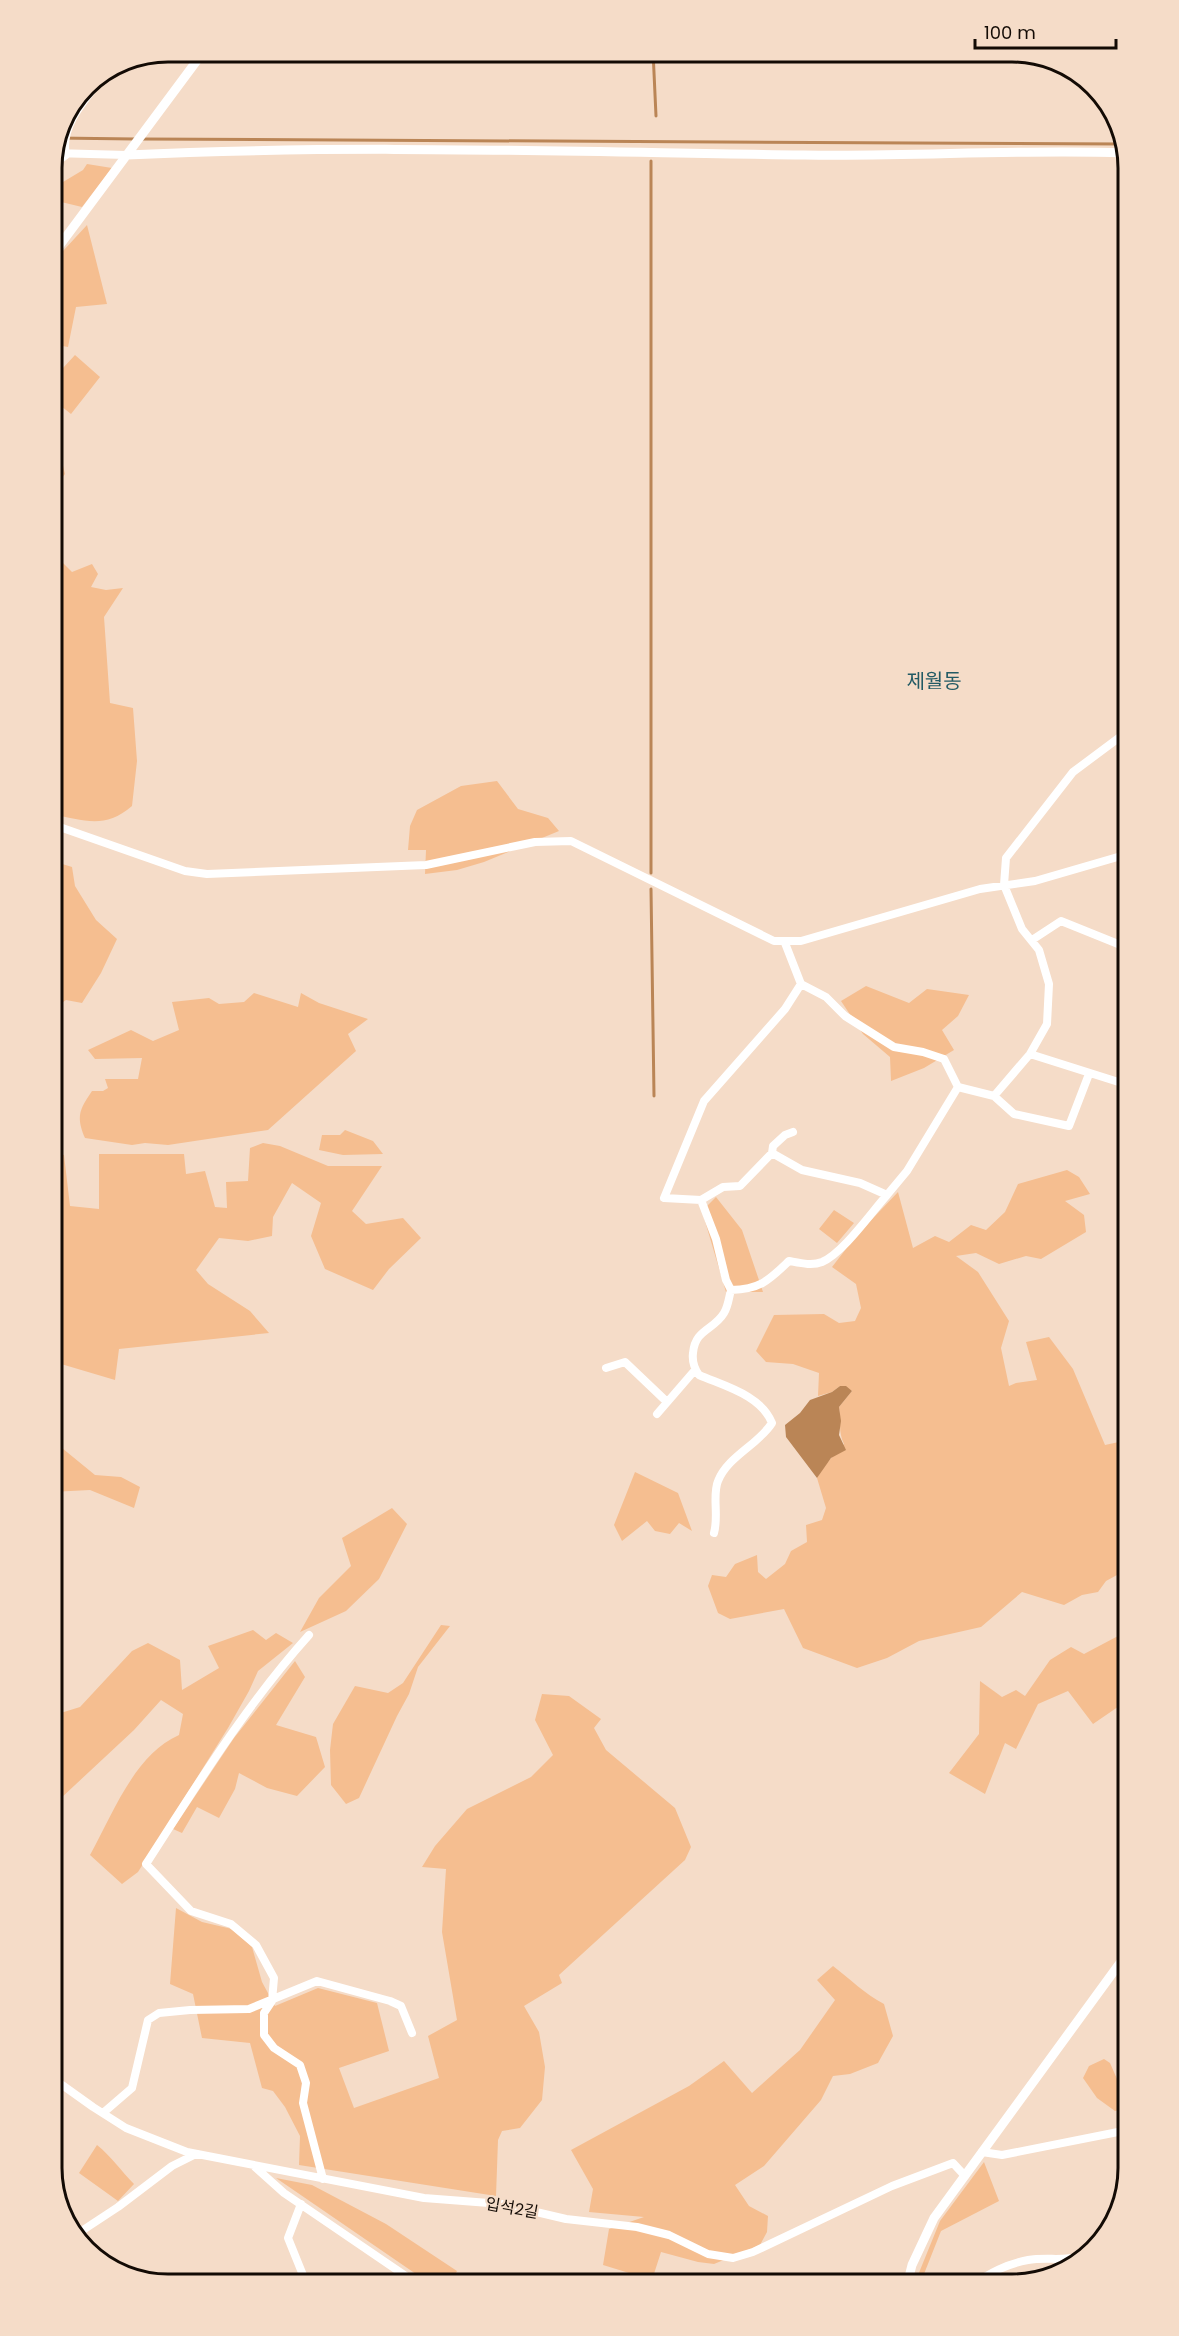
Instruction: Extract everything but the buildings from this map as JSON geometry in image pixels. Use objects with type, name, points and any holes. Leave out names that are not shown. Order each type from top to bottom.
[{"type":"street","points":[[62,242],[196,62]]},
{"type":"street","points":[[72,121],[93,91]]},
{"type":"street","points":[[62,153],[65,150],[67,135]]},
{"type":"street","points":[[65,150],[178,153],[489,149],[808,155],[1116,153]]},
{"type":"street","points":[[994,1096],[1030,1054],[1047,1024],[1049,984],[1039,950],[1022,928],[1004,885],[1006,858],[1073,772],[1118,738]]},
{"type":"street","points":[[62,828],[186,871],[207,874],[426,866],[535,842],[571,841],[774,941],[786,943],[801,941],[980,889],[1035,881],[1118,858]]},
{"type":"street","points":[[1032,940],[1061,921],[1118,944]]},
{"type":"street","points":[[786,943],[801,984],[826,997],[845,1016],[894,1047],[923,1052],[944,1059],[958,1087],[994,1096],[1014,1114],[1069,1126],[1076,1113],[1089,1074]]},
{"type":"street","points":[[793,1132],[785,1135],[773,1146],[772,1153],[740,1186],[723,1187],[701,1200],[664,1198],[704,1101],[785,1009],[801,984]]},
{"type":"street","points":[[1030,1054],[1118,1082]]},
{"type":"street","points":[[731,1290],[750,1290],[760,1285],[772,1278],[789,1261],[820,1263],[836,1253],[907,1172],[958,1087]]},
{"type":"street","points":[[772,1153],[802,1170],[860,1183],[887,1196]]},
{"type":"street","points":[[701,1200],[716,1239],[726,1280],[731,1290],[724,1314],[694,1342],[692,1359],[695,1370],[699,1375],[758,1402],[769,1415],[772,1423],[765,1433],[725,1467],[717,1484],[717,1522],[714,1533]]},
{"type":"street","points":[[606,1368],[625,1362],[668,1402]]},
{"type":"street","points":[[657,1414],[695,1370]]},
{"type":"street","points":[[309,1635],[244,1715],[146,1864],[191,1911],[231,1924],[256,1945],[274,1978],[272,2001],[264,2013],[264,2034],[274,2048],[300,2065],[306,2083],[303,2103],[323,2179]]},
{"type":"street","points":[[910,2274],[934,2218],[1118,1966]]},
{"type":"street","points":[[103,2114],[132,2088],[148,2020],[159,2013],[249,2009],[317,1981],[401,2006],[412,2033]]},
{"type":"street","name":"입석2길","points":[[62,2087],[126,2128],[196,2154],[424,2198],[502,2204],[566,2219],[637,2227],[669,2235],[708,2254],[733,2258],[753,2252],[892,2186],[953,2163],[965,2176]]},
{"type":"street","points":[[982,2152],[1002,2155],[1118,2132]]},
{"type":"street","points":[[81,2230],[172,2166],[196,2154]]},
{"type":"street","points":[[254,2166],[284,2193],[403,2274]]},
{"type":"street","points":[[301,2204],[288,2238],[303,2274]]},
{"type":"street","points":[[989,2274],[998,2268],[1028,2260],[1063,2261]]},
{"type":"shaded area","points":[[87,164],[112,168],[82,207],[62,202],[63,182],[83,170]]},
{"type":"shaded area","points":[[87,225],[107,304],[76,307],[68,347],[62,346],[62,252]]},
{"type":"shaded area","points":[[75,355],[100,377],[71,414],[62,407],[63,368]]},
{"type":"shaded area","points":[[62,462],[65,474],[62,478]]},
{"type":"shaded area","points":[[62,562],[72,572],[92,564],[98,574],[91,587],[106,590],[123,588],[104,617],[110,703],[133,708],[137,761],[132,806],[103,821],[62,816]]},
{"type":"shaded area","points":[[497,781],[518,809],[548,818],[559,831],[484,862],[457,870],[425,874],[426,850],[408,850],[410,826],[417,810],[461,786]]},
{"type":"shaded area","points":[[62,864],[72,867],[75,886],[96,920],[117,939],[101,973],[82,1003],[66,1000],[62,1003]]},
{"type":"shaded area","points":[[866,986],[909,1003],[927,989],[969,995],[958,1016],[942,1030],[954,1050],[924,1068],[891,1081],[890,1057],[863,1034],[841,1001]]},
{"type":"shaded area","points":[[254,993],[298,1007],[301,993],[319,1003],[368,1019],[348,1034],[356,1051],[268,1130],[168,1145],[145,1143],[132,1145],[85,1138],[80,1124],[80,1114],[92,1091],[103,1091],[108,1088],[105,1079],[138,1079],[142,1058],[95,1059],[88,1050],[131,1030],[153,1041],[179,1030],[172,1002],[209,998],[219,1004],[244,1002]]},
{"type":"shaded area","points":[[345,1130],[373,1141],[383,1154],[343,1155],[319,1150],[322,1135],[340,1135]]},
{"type":"shaded area","points":[[263,1143],[280,1146],[328,1166],[382,1166],[352,1211],[366,1224],[403,1218],[421,1238],[389,1269],[373,1290],[325,1269],[311,1236],[321,1203],[292,1183],[273,1217],[272,1236],[248,1241],[219,1238],[196,1270],[208,1284],[250,1311],[269,1333],[119,1349],[115,1380],[62,1364],[62,1155],[64,1155],[70,1206],[99,1209],[99,1154],[184,1154],[186,1174],[205,1171],[215,1207],[227,1208],[226,1182],[248,1181],[250,1148]]},
{"type":"shaded area","points":[[1067,1170],[1079,1177],[1090,1194],[1065,1201],[1084,1215],[1086,1232],[1041,1259],[1026,1256],[999,1264],[976,1253],[956,1256],[978,1272],[1009,1321],[1001,1348],[1009,1386],[1037,1380],[1026,1342],[1049,1337],[1073,1369],[1105,1445],[1118,1442],[1118,1574],[1106,1581],[1098,1592],[1082,1595],[1064,1605],[1022,1592],[981,1627],[919,1641],[887,1658],[857,1668],[803,1648],[784,1609],[730,1619],[718,1613],[708,1586],[712,1575],[726,1577],[735,1564],[757,1555],[758,1572],[766,1579],[785,1564],[791,1551],[807,1542],[806,1525],[822,1520],[826,1508],[817,1478],[824,1466],[844,1444],[840,1430],[839,1407],[852,1391],[840,1386],[832,1392],[818,1396],[819,1373],[793,1364],[766,1362],[756,1351],[774,1315],[824,1314],[839,1323],[855,1321],[861,1308],[856,1284],[832,1267],[856,1236],[898,1192],[913,1248],[935,1236],[949,1242],[971,1225],[986,1230],[1005,1212],[1018,1184]]},
{"type":"shaded area","points":[[716,1197],[742,1230],[763,1292],[726,1292],[702,1211]]},
{"type":"shaded area","points":[[834,1210],[854,1223],[837,1243],[819,1229]]},
{"type":"shaded area","points":[[840,1386],[846,1386],[852,1391],[839,1407],[841,1421],[839,1435],[846,1450],[831,1458],[817,1478],[786,1437],[785,1425],[800,1413],[810,1400],[832,1392]]},
{"type":"shaded area","points":[[62,1448],[95,1475],[121,1477],[140,1487],[134,1508],[90,1490],[62,1491]]},
{"type":"shaded area","points":[[635,1472],[678,1493],[692,1531],[679,1523],[670,1534],[655,1531],[647,1521],[622,1541],[614,1525]]},
{"type":"shaded area","points":[[392,1508],[407,1524],[379,1579],[346,1611],[300,1632],[319,1598],[351,1566],[342,1538]]},
{"type":"shaded area","points":[[441,1625],[450,1626],[418,1667],[409,1694],[359,1798],[346,1804],[331,1785],[330,1750],[333,1724],[355,1686],[388,1693],[403,1683]]},
{"type":"shaded area","points":[[253,1630],[266,1640],[276,1633],[293,1643],[258,1671],[228,1728],[138,1872],[122,1884],[90,1855],[116,1804],[137,1771],[163,1744],[179,1735],[183,1714],[161,1700],[134,1730],[62,1797],[62,1713],[80,1707],[132,1651],[148,1643],[180,1660],[182,1690],[219,1668],[208,1646]]},
{"type":"shaded area","points":[[1118,1636],[1118,1707],[1093,1724],[1068,1691],[1038,1704],[1016,1749],[1005,1743],[985,1794],[949,1773],[979,1734],[980,1681],[1002,1697],[1016,1690],[1025,1696],[1050,1660],[1071,1647],[1084,1654]]},
{"type":"shaded area","points":[[295,1661],[305,1677],[276,1725],[316,1737],[325,1767],[297,1796],[267,1788],[239,1773],[235,1789],[219,1818],[197,1807],[182,1833],[173,1829],[234,1738]]},
{"type":"shaded area","points":[[542,1694],[569,1696],[601,1719],[594,1728],[606,1750],[675,1808],[691,1847],[685,1860],[559,1975],[562,1983],[524,2006],[539,2032],[545,2067],[542,2100],[520,2128],[502,2131],[498,2140],[496,2196],[299,2165],[300,2136],[285,2107],[273,2091],[262,2088],[250,2043],[202,2038],[193,1994],[170,1984],[176,1908],[202,1922],[232,1929],[252,1947],[262,1982],[275,2006],[318,1988],[377,2003],[389,2051],[339,2068],[354,2108],[439,2078],[428,2036],[457,2020],[442,1932],[446,1869],[422,1867],[435,1846],[467,1809],[531,1777],[553,1755],[535,1720]]},
{"type":"shaded area","points":[[833,1966],[884,2004],[893,2036],[878,2063],[850,2074],[833,2076],[821,2100],[764,2166],[735,2185],[749,2206],[768,2216],[767,2232],[760,2245],[714,2264],[661,2252],[654,2274],[632,2274],[603,2265],[609,2229],[644,2217],[589,2212],[593,2189],[571,2150],[689,2086],[724,2061],[752,2093],[800,2050],[835,2000],[817,1980]]},
{"type":"shaded area","points":[[1104,2059],[1110,2063],[1118,2081],[1118,2110],[1115,2111],[1097,2098],[1083,2078],[1089,2066]]},
{"type":"shaded area","points":[[97,2145],[134,2184],[118,2201],[79,2173]]},
{"type":"shaded area","points":[[984,2162],[999,2201],[941,2231],[924,2274],[918,2274],[940,2221]]},
{"type":"shaded area","points":[[276,2178],[312,2185],[386,2224],[457,2271],[456,2274],[416,2274]]},
{"type":"waterway","points":[[654,62],[656,116]]},
{"type":"waterway","points":[[66,138],[135,139]]},
{"type":"waterway","points":[[142,139],[1115,144]]},
{"type":"waterway","points":[[651,161],[651,873]]},
{"type":"waterway","points":[[651,889],[654,1096]]},
{"type":"district","name":"제월동","points":[[934,681]]}]
